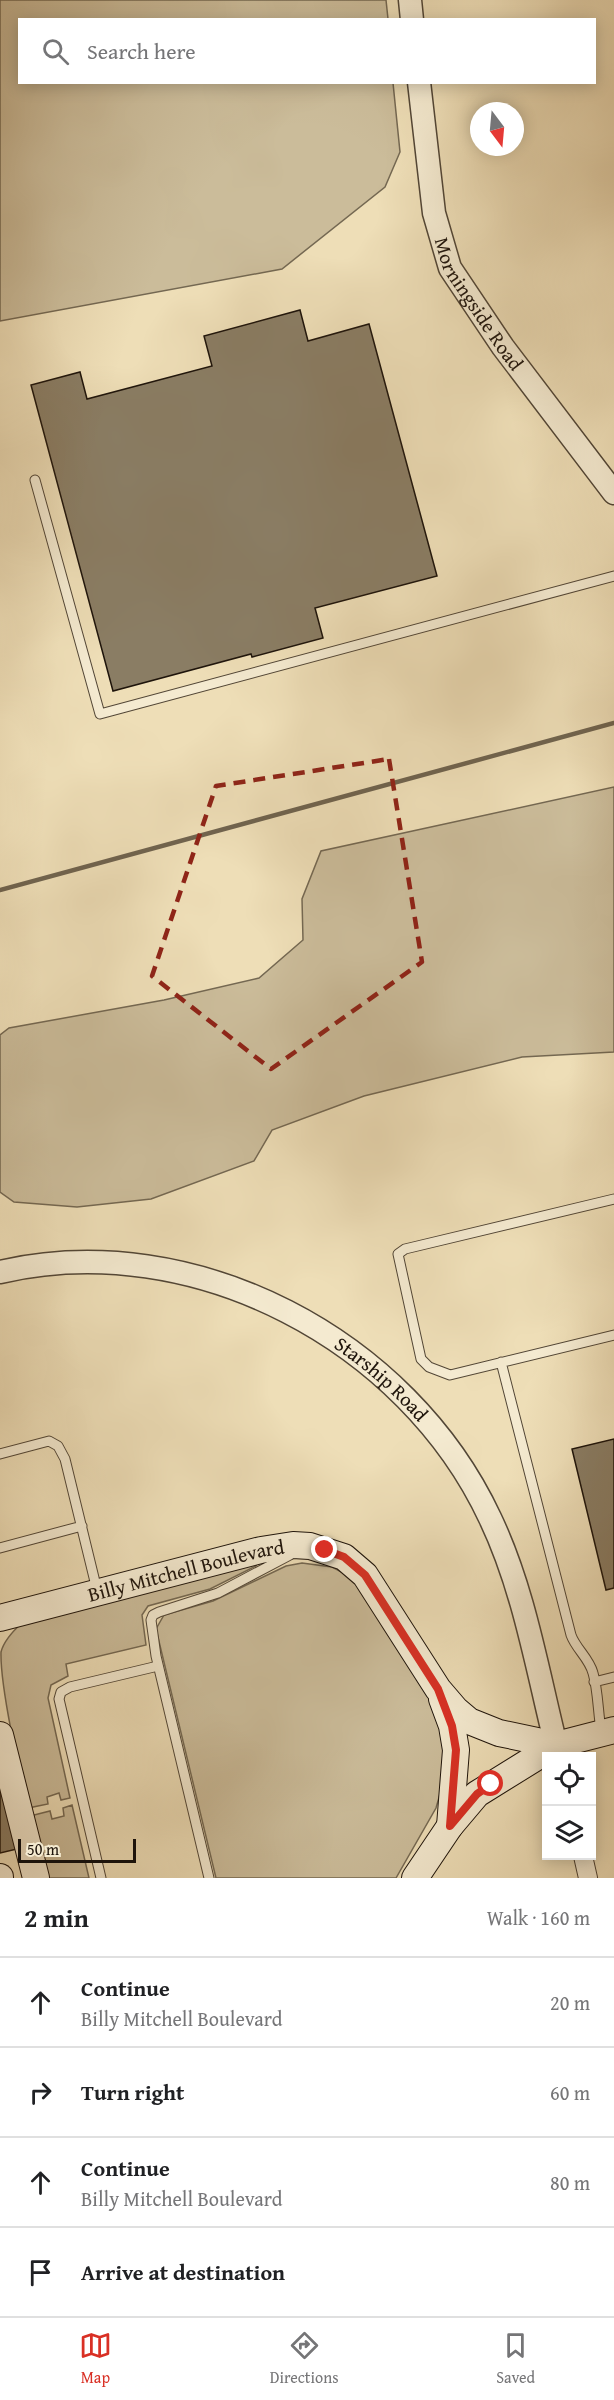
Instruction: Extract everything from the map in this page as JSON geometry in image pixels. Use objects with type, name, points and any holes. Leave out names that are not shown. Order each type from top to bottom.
[{"type":"main road","name":"Billy Mitchell Boulevard","points":[[0,1634],[9,1615],[261,1550],[293,1545],[310,1546],[344,1557],[365,1575],[438,1689],[469,1721],[557,1751]]},
{"type":"main road","points":[[438,1689],[452,1726],[456,1750],[450,1826]]},
{"type":"main road","name":"Billy Mitchell Boulevard","points":[[415,1878],[450,1826],[477,1794],[557,1751],[608,1732]]},
{"type":"main road","points":[[0,1735],[36,1878]]},
{"type":"street","points":[[410,0],[412,18]]},
{"type":"street","name":"Morningside Road","points":[[418,84],[434,213],[450,268],[502,347],[614,493]]},
{"type":"street","name":"Starship Road","points":[[0,1272],[22,1267],[83,1263],[140,1266],[198,1276],[274,1304],[320,1329],[361,1358],[397,1389],[433,1427],[467,1475],[490,1518],[519,1594],[557,1751]]},
{"type":"street","points":[[584,1860],[588,1878]]},
{"type":"lane","points":[[35,480],[100,714],[614,576]]},
{"type":"lane","points":[[614,1199],[405,1249],[398,1254],[421,1359],[429,1367],[450,1375],[614,1335]]},
{"type":"lane","points":[[501,1362],[571,1635],[575,1648],[593,1672],[608,1732]]},
{"type":"lane","points":[[0,1454],[49,1442],[58,1446],[65,1459],[98,1592]]},
{"type":"lane","points":[[0,1548],[82,1526]]},
{"type":"lane","points":[[209,1878],[158,1666],[150,1627],[153,1615],[218,1593],[310,1546]]},
{"type":"lane","points":[[101,1878],[59,1699],[61,1692],[70,1687],[158,1666]]},
{"type":"lane","points":[[594,1682],[614,1677]]},
{"type":"highlighted area","points":[[389,759],[422,962],[271,1069],[152,976],[216,786]]},
{"type":"shaded area","points":[[0,0],[386,0],[388,18],[18,18],[18,84],[393,84],[400,152],[385,187],[282,269],[0,321]]},
{"type":"shaded area","points":[[614,787],[614,1052],[522,1057],[364,1096],[272,1130],[254,1161],[151,1199],[77,1207],[14,1202],[0,1192],[0,1035],[9,1028],[164,1000],[259,978],[303,940],[302,899],[321,851]]},
{"type":"shaded area","points":[[302,1563],[332,1567],[357,1580],[435,1701],[444,1746],[444,1780],[436,1808],[396,1878],[216,1878],[156,1629],[164,1615],[213,1601],[286,1566]]},
{"type":"shaded area","points":[[257,1564],[210,1589],[148,1606],[142,1615],[146,1645],[66,1664],[68,1676],[51,1685],[48,1698],[70,1798],[61,1800],[59,1793],[47,1797],[48,1804],[28,1808],[11,1729],[2,1667],[1,1652],[4,1643],[13,1632],[23,1622]]},
{"type":"shaded area","points":[[72,1805],[89,1878],[45,1878],[30,1816],[50,1811],[52,1819],[64,1816],[63,1808]]},
{"type":"building","points":[[300,310],[308,341],[369,324],[437,576],[315,608],[323,638],[252,657],[251,654],[113,691],[31,385],[80,372],[87,399],[212,366],[204,336]]},
{"type":"building","points":[[614,1439],[614,1588],[606,1590],[572,1449]]},
{"type":"building","points":[[0,1780],[17,1849],[0,1853]]},
{"type":"waterway","points":[[0,890],[614,723]]},
{"type":"route","points":[[325,1550],[344,1557],[365,1575],[438,1689],[452,1726],[456,1750],[450,1826],[477,1794],[491,1784]]}]
